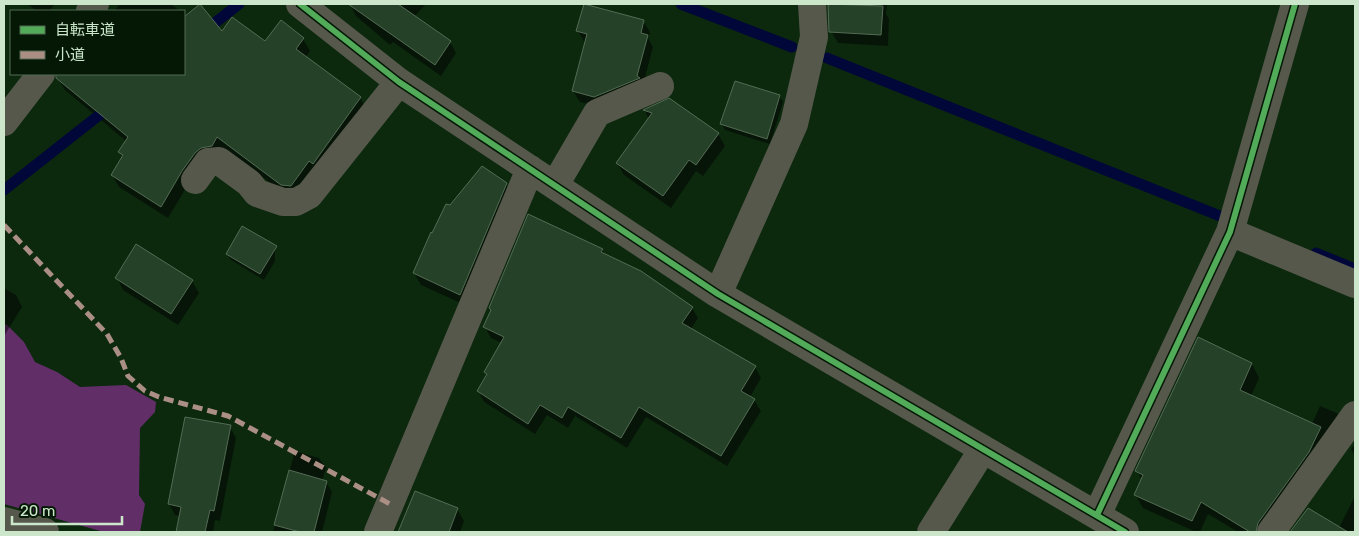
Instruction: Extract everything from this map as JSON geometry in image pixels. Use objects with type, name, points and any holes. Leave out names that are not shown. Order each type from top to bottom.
[{"type":"street","points":[[300,4],[399,82],[718,294],[1125,532]]},
{"type":"street","points":[[718,294],[794,124],[814,37],[812,4]]},
{"type":"street","points":[[1097,516],[1230,232],[1295,4]]},
{"type":"street","points":[[4,122],[40,75]]},
{"type":"street","points":[[195,180],[208,162],[219,161],[249,184],[257,193],[283,202],[296,202],[309,195],[399,82]]},
{"type":"street","points":[[555,185],[597,113],[660,86]]},
{"type":"street","points":[[378,532],[530,169]]},
{"type":"street","points":[[1230,232],[1355,284]]},
{"type":"street","points":[[1271,532],[1355,414]]},
{"type":"street","points":[[930,532],[983,449]]},
{"type":"street","points":[[4,521],[45,532]]},
{"type":"shaded area","points":[[6,324],[24,342],[35,362],[57,372],[80,387],[126,385],[156,402],[155,412],[140,428],[139,495],[145,504],[140,532],[104,532],[4,504],[4,326]]},
{"type":"building","points":[[200,4],[222,31],[232,17],[265,41],[281,20],[304,38],[296,49],[361,97],[313,164],[309,161],[291,186],[281,185],[217,137],[212,146],[201,148],[195,153],[161,207],[111,175],[123,155],[118,152],[128,137],[56,78],[56,75],[185,75],[185,16]]},
{"type":"building","points":[[348,4],[398,4],[451,41],[435,65]]},
{"type":"building","points":[[584,4],[644,20],[641,33],[648,35],[637,76],[640,78],[594,97],[572,91],[587,34],[576,31]]},
{"type":"building","points":[[828,4],[883,6],[881,35],[829,32]]},
{"type":"building","points":[[735,81],[780,95],[767,139],[720,124]]},
{"type":"building","points":[[669,98],[719,133],[696,165],[689,160],[663,196],[616,163],[652,113],[643,110]]},
{"type":"building","points":[[482,166],[507,183],[460,295],[413,273],[446,204],[450,205]]},
{"type":"building","points":[[528,214],[603,249],[601,252],[641,271],[693,307],[682,323],[756,366],[741,391],[755,399],[721,456],[639,407],[621,438],[568,407],[562,418],[540,405],[528,424],[477,391],[487,374],[484,372],[504,337],[483,327]]},
{"type":"building","points":[[242,226],[277,246],[260,274],[226,254]]},
{"type":"building","points":[[136,244],[193,280],[171,314],[115,278]]},
{"type":"building","points":[[1198,337],[1252,363],[1240,390],[1321,427],[1309,452],[1258,523],[1256,532],[1250,532],[1201,502],[1192,521],[1134,495],[1143,475],[1135,471]]},
{"type":"building","points":[[185,417],[231,425],[214,511],[210,510],[205,532],[176,532],[181,507],[168,504]]},
{"type":"building","points":[[289,470],[327,481],[314,532],[300,532],[274,525]]},
{"type":"building","points":[[415,491],[458,508],[449,532],[398,532]]},
{"type":"building","points":[[1308,508],[1348,532],[1290,532]]},
{"type":"waterway","points":[[185,46],[239,4]]},
{"type":"waterway","points":[[681,4],[792,47]]},
{"type":"waterway","points":[[827,58],[1220,216]]},
{"type":"waterway","points":[[4,190],[112,105]]},
{"type":"waterway","points":[[1316,253],[1355,269]]},
{"type":"marked path","points":[[4,225],[107,334],[121,358],[128,376],[145,391],[159,397],[228,416],[390,504]]},
{"type":"cycle path","points":[[300,4],[399,82],[718,294],[1125,532]]},
{"type":"cycle path","points":[[1097,515],[1230,232],[1295,4]]}]
